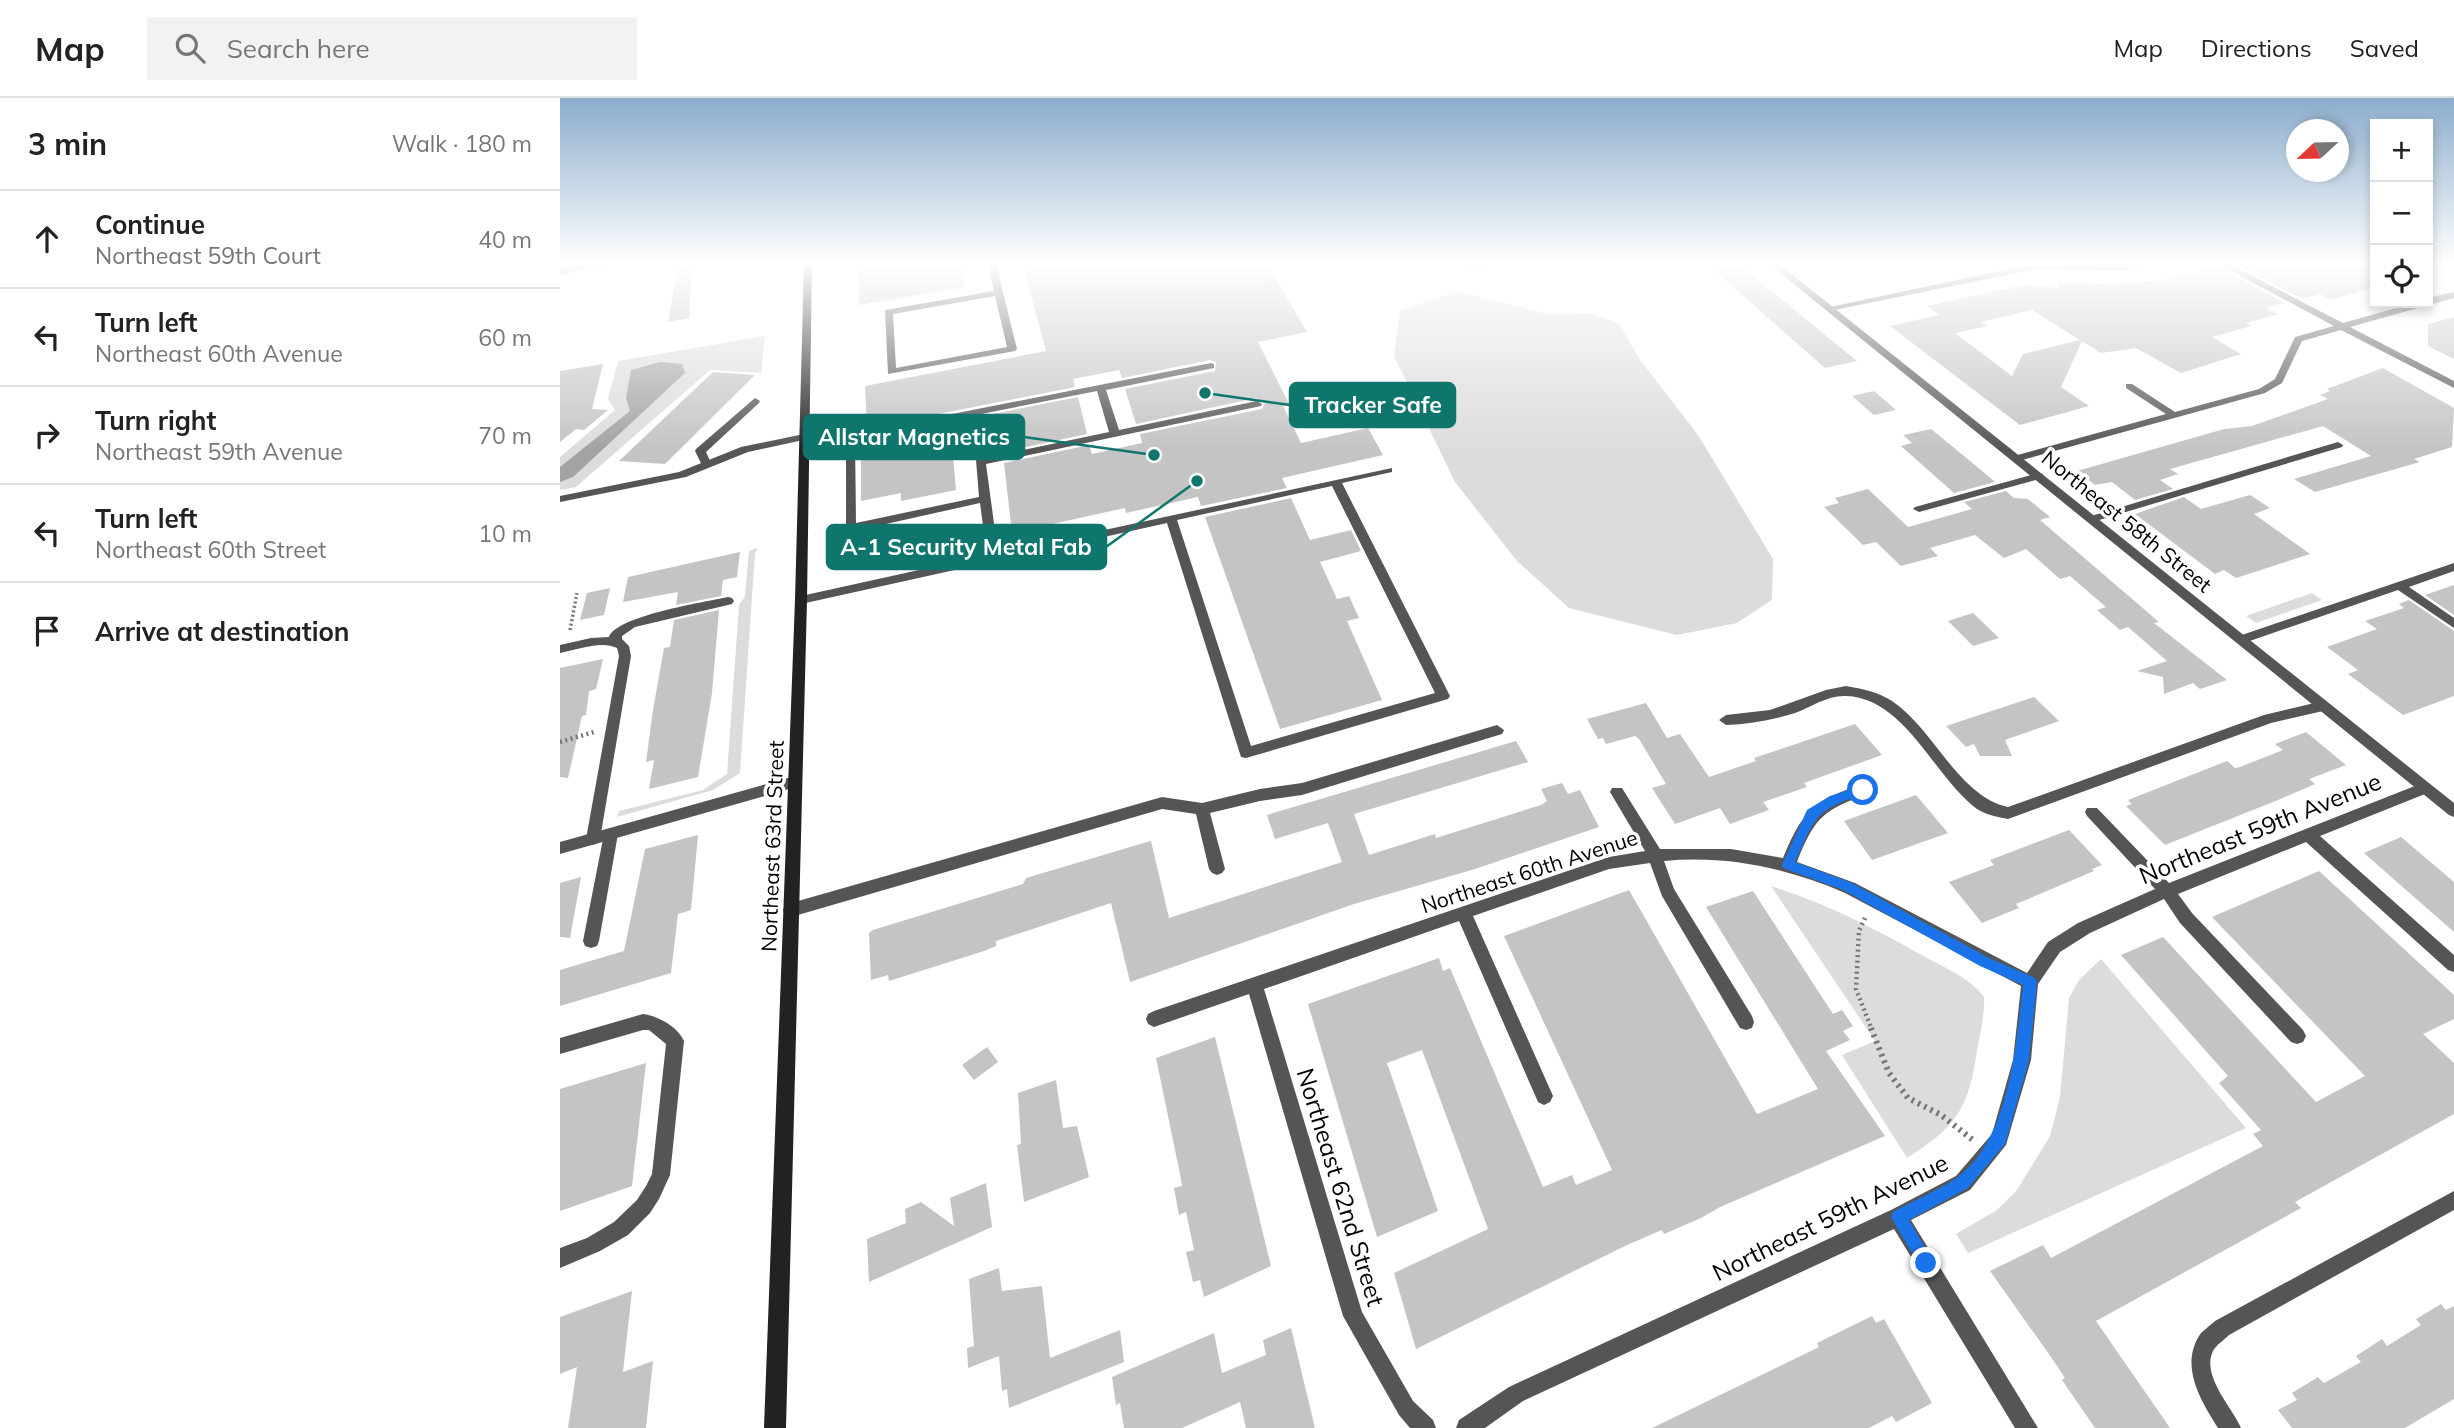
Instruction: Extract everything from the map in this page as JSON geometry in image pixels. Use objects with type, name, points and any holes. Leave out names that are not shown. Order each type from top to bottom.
[{"type":"main road","name":"Northeast 63rd Street","points":[[775,1428],[801,600],[807,326]]},
{"type":"street","points":[[889,326],[891,372],[1012,349],[1007,326]]},
{"type":"street","name":"Northeast 58th Street","points":[[1852,326],[2454,811]]},
{"type":"street","points":[[2018,458],[2262,391],[2279,381],[2298,339],[2335,326]]},
{"type":"street","points":[[2340,326],[2454,385]]},
{"type":"street","points":[[985,499],[850,527],[850,437],[1211,366]]},
{"type":"street","points":[[2129,386],[2172,414]]},
{"type":"street","points":[[1101,388],[1115,434]]},
{"type":"street","points":[[706,463],[700,450],[755,401]]},
{"type":"street","points":[[993,558],[980,462],[1257,404]]},
{"type":"street","points":[[560,499],[682,475],[745,449],[804,438]]},
{"type":"street","points":[[2092,519],[2338,445]]},
{"type":"street","points":[[801,600],[1388,470]]},
{"type":"street","points":[[1919,509],[2039,475]]},
{"type":"street","points":[[1171,518],[1246,753],[1443,696],[1336,482]]},
{"type":"street","points":[[2240,640],[2454,567]]},
{"type":"street","points":[[2400,586],[2454,624]]},
{"type":"street","points":[[615,641],[616,634],[631,624],[728,601]]},
{"type":"street","points":[[563,648],[591,642],[615,641],[623,646],[625,656],[593,839]]},
{"type":"street","points":[[1726,720],[1756,719],[1844,691],[1867,695],[1888,704],[1961,785],[1985,807],[2008,813],[2269,719],[2323,706]]},
{"type":"street","points":[[791,910],[1162,803],[1202,809],[1260,795],[1302,789],[1497,730]]},
{"type":"street","points":[[560,848],[795,782]]},
{"type":"street","name":"Northeast 59th Avenue","points":[[1467,1428],[1516,1394],[1898,1217],[1963,1183],[2000,1139],[2022,1060],[2030,982],[2054,947],[2084,928],[2167,891],[2425,788]]},
{"type":"street","points":[[1788,865],[1811,813],[1834,799],[1863,790]]},
{"type":"street","points":[[1617,792],[1654,853],[1667,891],[1746,1022]]},
{"type":"street","points":[[1202,809],[1217,869]]},
{"type":"street","points":[[2092,812],[2167,891],[2186,918],[2297,1036]]},
{"type":"street","points":[[591,941],[611,834]]},
{"type":"street","points":[[2309,835],[2454,965]]},
{"type":"street","name":"Northeast 60th Avenue","points":[[1154,1020],[1609,863],[1654,853],[1729,853],[1788,865],[1847,886],[1984,962],[2030,982]]},
{"type":"street","points":[[1463,912],[1544,1096]]},
{"type":"street","name":"Northeast 62nd Street","points":[[1255,985],[1353,1316],[1406,1408],[1424,1428]]},
{"type":"street","points":[[560,1046],[629,1025],[653,1023],[675,1041],[661,1175],[653,1194],[630,1225],[596,1245],[560,1258]]},
{"type":"street","points":[[2230,1428],[2213,1399],[2201,1368],[2205,1345],[2222,1328],[2454,1200]]},
{"type":"street","points":[[1898,1217],[2026,1428]]},
{"type":"path","points":[[563,648],[577,593]]},
{"type":"path","points":[[560,742],[612,729]]},
{"type":"path","points":[[1865,918],[1860,931],[1856,989],[1889,1073],[1908,1098],[1955,1125]]},
{"type":"shaded area","points":[[1398,326],[1620,326],[1641,361],[1698,435],[1773,559],[1772,600],[1737,623],[1677,635],[1569,608],[1517,561],[1455,482],[1394,356]]},
{"type":"shaded area","points":[[765,336],[761,373],[710,370],[576,487],[560,490],[560,457],[615,410],[608,399],[618,361]]},
{"type":"shaded area","points":[[660,362],[682,364],[685,373],[573,477],[560,482],[560,467],[630,411],[626,398],[631,370]]},
{"type":"shaded area","points":[[758,548],[755,553],[740,773],[713,790],[617,817],[619,811],[703,790],[727,774],[739,605],[745,596],[749,551]]},
{"type":"shaded area","points":[[2312,593],[2322,600],[2256,623],[2246,616]]},
{"type":"shaded area","points":[[1771,886],[1832,909],[1889,937],[1958,974],[1984,997],[1983,1021],[1966,1099],[1950,1124],[1939,1135],[1907,1158],[1842,1055],[1875,1041]]},
{"type":"shaded area","points":[[2101,959],[2246,1128],[1968,1253],[1956,1234],[1997,1210],[2017,1190],[2050,1136],[2060,1097],[2069,998],[2079,980]]},
{"type":"building","points":[[1039,326],[1304,326],[1307,332],[1258,342],[1289,404],[1283,406],[1301,443],[1368,428],[1383,455],[1282,478],[1287,488],[1201,506],[1198,497],[1126,513],[1125,508],[1012,533],[1004,463],[1089,445],[1092,454],[1142,443],[1140,434],[1262,409],[1265,403],[1256,398],[1136,424],[1125,389],[1215,371],[1216,362],[1210,360],[1122,378],[1119,370],[1073,379],[1075,387],[867,428],[865,386],[1046,351]]},
{"type":"building","points":[[1777,326],[1814,326],[1857,361],[1825,368]]},
{"type":"building","points":[[1890,326],[1987,326],[1955,333],[2012,376],[2023,354],[2080,340],[2058,326],[2251,326],[2212,337],[2241,354],[2181,373],[2136,348],[2101,353],[2082,341],[2061,387],[2089,406],[2020,425]]},
{"type":"building","points":[[2428,326],[2454,326],[2454,359],[2428,346]]},
{"type":"building","points":[[603,364],[592,409],[608,410],[584,430],[576,429],[560,442],[560,371]]},
{"type":"building","points":[[2383,368],[2454,408],[2452,447],[2414,459],[2420,462],[2315,492],[2294,479],[2371,456],[2323,426],[2170,469],[2178,474],[2160,480],[2173,489],[2135,500],[2112,482],[2095,485],[2077,471],[2224,429],[2252,426],[2328,399],[2320,395],[2330,391],[2327,389]]},
{"type":"building","points":[[713,372],[755,375],[665,464],[619,461]]},
{"type":"building","points":[[1874,391],[1896,410],[1874,415],[1852,396]]},
{"type":"building","points":[[1078,397],[1087,434],[1003,452],[1002,446],[953,456],[956,490],[901,501],[901,493],[861,501],[861,451],[867,449],[867,439]]},
{"type":"building","points":[[1931,429],[1995,482],[1954,493],[1901,446],[1912,443],[1903,435]]},
{"type":"building","points":[[1868,489],[1908,527],[1972,509],[1964,502],[2006,491],[2014,498],[2028,499],[2050,517],[2040,520],[2159,622],[2154,623],[2227,680],[2200,689],[2193,683],[2164,694],[2163,677],[2137,671],[2167,661],[2128,627],[2120,630],[2097,610],[2106,607],[2070,576],[2060,579],[2026,549],[2004,558],[1975,535],[1930,548],[1938,556],[1901,566],[1876,542],[1863,545],[1824,507],[1839,503],[1835,498]]},
{"type":"building","points":[[2250,495],[2270,508],[2254,514],[2310,554],[2236,578],[2224,570],[2215,574],[2135,514],[2184,497],[2201,509]]},
{"type":"building","points":[[1291,498],[1310,540],[1351,530],[1361,551],[1320,562],[1337,599],[1349,596],[1359,618],[1347,621],[1382,700],[1280,729],[1205,517]]},
{"type":"building","points":[[740,552],[737,577],[723,580],[721,596],[676,605],[678,592],[623,602],[628,577]]},
{"type":"building","points":[[2454,585],[2454,615],[2425,595]]},
{"type":"building","points":[[610,588],[604,615],[580,620],[587,593]]},
{"type":"building","points":[[2409,600],[2454,631],[2454,696],[2403,715],[2348,674],[2358,670],[2327,647],[2377,629],[2365,621],[2404,608],[2399,604]]},
{"type":"building","points":[[719,610],[712,693],[698,777],[649,789],[654,760],[646,762],[653,710],[664,648],[670,647],[674,620]]},
{"type":"building","points":[[1973,613],[1999,638],[1973,646],[1948,621]]},
{"type":"building","points":[[603,659],[596,689],[589,691],[586,715],[582,716],[568,778],[560,777],[560,668]]},
{"type":"building","points":[[2034,697],[2059,721],[2005,740],[2012,756],[1980,756],[1974,744],[1966,747],[1946,726]]},
{"type":"building","points":[[1646,703],[1667,738],[1680,734],[1709,777],[1756,761],[1754,758],[1855,724],[1882,755],[1804,783],[1807,787],[1763,802],[1769,810],[1730,824],[1720,808],[1675,824],[1652,788],[1666,784],[1639,739],[1635,736],[1606,744],[1603,738],[1598,739],[1587,719]]},
{"type":"building","points":[[2306,732],[2346,765],[2309,779],[2315,784],[2278,800],[2165,845],[2126,806],[2132,804],[2128,800],[2227,761],[2235,768],[2283,750],[2275,744]]},
{"type":"building","points":[[1516,741],[1528,762],[1354,814],[1369,855],[1435,834],[1436,838],[1541,805],[1547,801],[1541,789],[1562,783],[1568,794],[1580,790],[1599,827],[1475,869],[1354,904],[1130,982],[1111,903],[996,941],[996,946],[984,951],[889,981],[888,975],[871,980],[869,933],[873,930],[1023,884],[1026,878],[1147,842],[1151,841],[1169,918],[1342,862],[1328,823],[1275,839],[1267,815]]},
{"type":"building","points":[[1916,795],[1948,833],[1872,860],[1844,821]]},
{"type":"building","points":[[2069,830],[2102,865],[2092,869],[2094,871],[2016,904],[2019,908],[1982,923],[1949,882],[1994,865],[1990,860]]},
{"type":"building","points":[[698,835],[691,910],[678,914],[671,973],[560,1006],[560,970],[624,951],[645,849]]},
{"type":"building","points":[[2401,837],[2454,882],[2454,932],[2364,853]]},
{"type":"building","points":[[2319,871],[2454,995],[2454,1019],[2423,1034],[2454,1063],[2454,1114],[2295,1202],[2301,1208],[2096,1321],[2170,1428],[2095,1428],[2062,1380],[2065,1378],[2053,1360],[1990,1271],[2043,1245],[2051,1258],[2263,1146],[2253,1134],[2261,1130],[2219,1083],[2228,1076],[2121,955],[2163,937],[2316,1102],[2365,1076],[2212,917]]},
{"type":"building","points":[[581,877],[570,938],[560,937],[560,883]]},
{"type":"building","points":[[1629,890],[1757,1114],[1818,1089],[1706,907],[1753,891],[1833,1014],[1842,1010],[1853,1026],[1843,1031],[1850,1040],[1826,1051],[1885,1136],[1664,1234],[1662,1230],[1627,1245],[1416,1349],[1394,1273],[1488,1229],[1422,1050],[1387,1063],[1438,1211],[1377,1237],[1308,1004],[1439,958],[1443,971],[1450,968],[1543,1187],[1572,1175],[1576,1185],[1612,1170],[1504,936]]},
{"type":"building","points":[[1215,1037],[1271,1266],[1204,1297],[1200,1280],[1193,1282],[1186,1252],[1194,1250],[1186,1212],[1179,1215],[1174,1188],[1182,1186],[1156,1058]]},
{"type":"building","points":[[987,1047],[998,1062],[974,1080],[962,1065]]},
{"type":"building","points":[[646,1063],[632,1186],[560,1211],[560,1089]]},
{"type":"building","points":[[1056,1080],[1063,1128],[1077,1126],[1089,1177],[1024,1202],[1017,1145],[1021,1144],[1018,1093]]},
{"type":"building","points":[[986,1183],[992,1227],[869,1282],[867,1239],[906,1223],[905,1209],[921,1202],[954,1226],[950,1198]]},
{"type":"building","points":[[999,1268],[1002,1291],[1042,1286],[1050,1358],[1120,1330],[1124,1362],[1009,1408],[1007,1389],[1002,1391],[999,1356],[968,1368],[967,1348],[974,1346],[969,1279]]},
{"type":"building","points":[[632,1291],[623,1372],[653,1361],[646,1428],[568,1428],[577,1367],[560,1374],[560,1317]]},
{"type":"building","points":[[2441,1304],[2446,1310],[2454,1306],[2454,1399],[2405,1428],[2292,1428],[2278,1410],[2297,1400],[2292,1393],[2318,1377],[2324,1383],[2361,1362],[2356,1356],[2382,1339],[2387,1346],[2421,1325],[2416,1319]]},
{"type":"building","points":[[1872,1316],[1876,1323],[1884,1319],[1932,1403],[1896,1422],[1892,1416],[1869,1428],[1652,1428],[1819,1347],[1817,1343]]},
{"type":"building","points":[[1291,1328],[1315,1428],[1246,1428],[1240,1402],[1182,1428],[1124,1428],[1120,1403],[1116,1405],[1112,1377],[1214,1333],[1222,1373],[1266,1355],[1263,1340]]},
{"type":"place","name":"Tracker Safe","points":[[1205,393]]},
{"type":"place","name":"Allstar Magnetics","points":[[1154,455]]},
{"type":"place","name":"A-1 Security Metal Fab","points":[[1197,481]]},
{"type":"route","points":[[1863,790],[1834,799],[1811,813],[1788,865],[1847,886],[1984,962],[2030,982],[2022,1060],[2000,1139],[1963,1183],[1898,1217],[1926,1263]]}]
